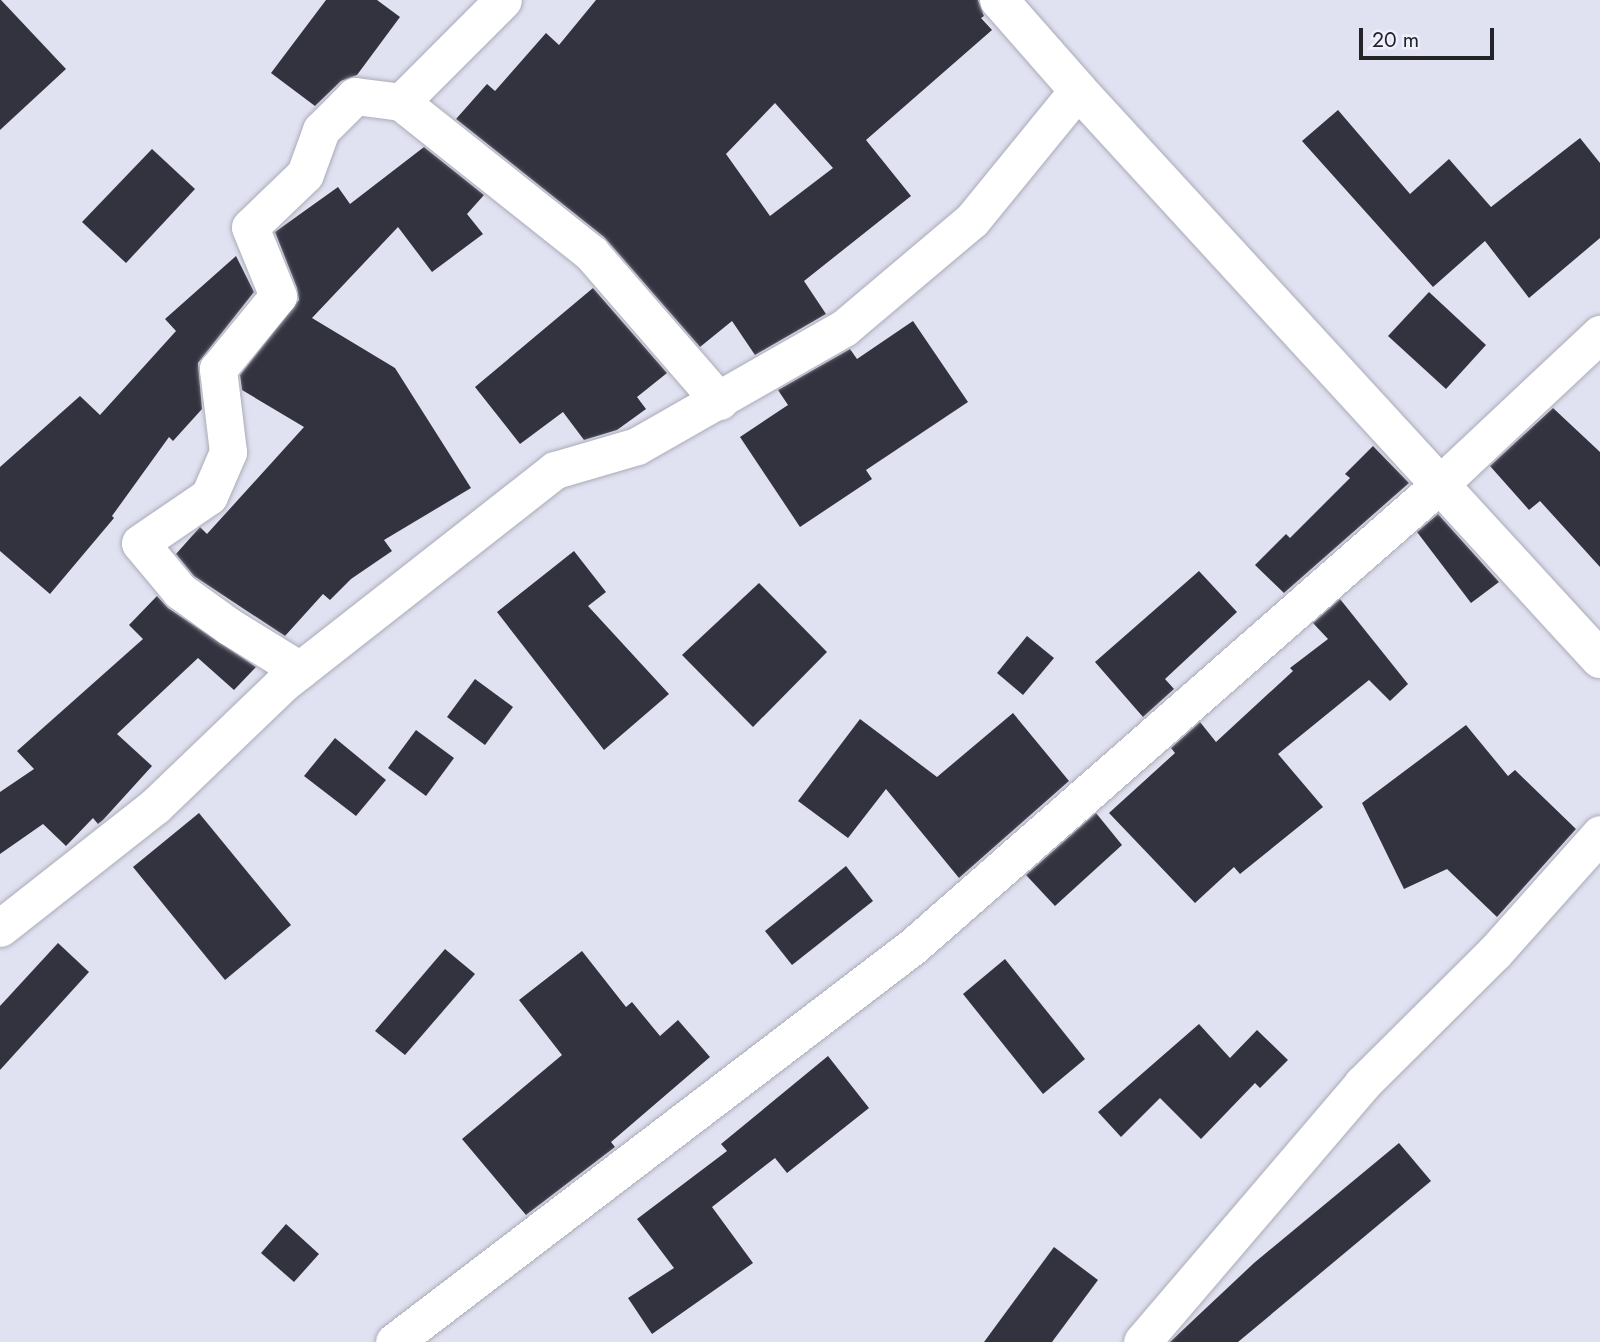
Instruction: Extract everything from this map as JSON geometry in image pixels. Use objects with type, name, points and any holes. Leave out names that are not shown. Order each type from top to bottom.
[{"type":"main road","points":[[999,0],[1438,485],[1600,659]]},
{"type":"street","points":[[401,102],[503,0]]},
{"type":"street","points":[[0,928],[155,806],[300,670],[555,470],[637,446],[844,328],[972,220],[1078,90]]},
{"type":"street","points":[[300,670],[230,627],[180,591],[140,544],[209,496],[228,452],[218,369],[278,296],[250,227],[305,174],[321,130],[355,96],[401,102],[591,253],[719,401]]},
{"type":"street","points":[[394,1342],[912,947],[1438,485],[1600,334]]},
{"type":"street","points":[[1148,1339],[1362,1084],[1495,952],[1600,834]]},
{"type":"building","points":[[0,0],[66,69],[0,130]]},
{"type":"building","points":[[326,0],[377,0],[400,17],[357,75],[341,81],[315,106],[271,73]]},
{"type":"building","points":[[596,0],[978,0],[984,16],[981,18],[992,30],[866,140],[911,196],[804,281],[826,314],[755,355],[732,321],[700,347],[604,237],[456,119],[487,84],[495,91],[546,33],[559,45]],"holes":[[[775,103],[833,168],[770,216],[726,154]]]},
{"type":"building","points":[[1338,110],[1410,194],[1449,159],[1491,207],[1580,138],[1600,163],[1600,238],[1529,298],[1485,241],[1433,287],[1302,141]]},
{"type":"building","points":[[424,147],[484,195],[467,214],[483,234],[432,272],[398,227],[312,318],[395,368],[471,488],[384,540],[392,551],[351,579],[330,600],[323,594],[285,636],[194,576],[176,554],[200,527],[207,534],[304,427],[242,390],[240,375],[299,300],[297,288],[275,232],[338,187],[350,204]]},
{"type":"building","points":[[152,149],[195,189],[126,263],[82,222]]},
{"type":"building","points":[[236,256],[254,292],[198,363],[202,409],[173,441],[169,437],[112,516],[114,518],[50,594],[0,551],[0,467],[80,396],[100,415],[176,331],[165,319]]},
{"type":"building","points":[[593,288],[667,373],[637,397],[646,409],[617,430],[584,440],[563,412],[520,444],[475,387]]},
{"type":"building","points":[[1429,292],[1486,345],[1446,389],[1388,336]]},
{"type":"building","points":[[913,321],[968,402],[866,470],[872,479],[800,527],[740,437],[788,405],[778,390],[850,349],[857,359]]},
{"type":"building","points":[[1553,408],[1600,452],[1600,567],[1540,501],[1529,510],[1490,466]]},
{"type":"building","points":[[1373,446],[1409,483],[1284,593],[1255,565],[1286,534],[1290,538],[1350,478],[1345,474]]},
{"type":"building","points":[[1438,514],[1499,582],[1471,603],[1417,532]]},
{"type":"building","points":[[574,551],[606,592],[588,606],[669,694],[604,750],[497,612]]},
{"type":"building","points":[[1199,571],[1237,612],[1165,679],[1174,689],[1143,717],[1095,662]]},
{"type":"building","points":[[759,583],[827,652],[753,727],[682,655]]},
{"type":"building","points":[[157,596],[168,608],[256,667],[234,690],[198,658],[117,734],[152,766],[103,820],[98,824],[93,818],[66,846],[43,824],[0,854],[0,792],[34,769],[17,751],[143,639],[129,625]]},
{"type":"building","points":[[1340,599],[1408,684],[1390,701],[1369,680],[1278,754],[1323,807],[1240,874],[1234,867],[1195,903],[1109,813],[1175,753],[1171,748],[1200,722],[1216,742],[1293,671],[1290,668],[1328,639],[1313,623]]},
{"type":"building","points":[[1027,636],[1054,658],[1023,695],[997,673]]},
{"type":"building","points":[[475,679],[513,707],[485,745],[447,717]]},
{"type":"building","points":[[1013,713],[1069,781],[959,878],[886,789],[848,838],[798,801],[860,719],[937,777]]},
{"type":"building","points":[[1466,725],[1508,776],[1515,770],[1576,829],[1497,917],[1447,869],[1404,889],[1362,803]]},
{"type":"building","points":[[416,730],[454,758],[426,796],[388,768]]},
{"type":"building","points":[[335,738],[386,780],[356,816],[304,776]]},
{"type":"building","points":[[199,813],[291,925],[225,980],[133,867]]},
{"type":"building","points":[[1096,813],[1122,845],[1055,906],[1026,875]]},
{"type":"building","points":[[846,866],[873,901],[792,965],[765,931]]},
{"type":"building","points":[[58,943],[89,972],[0,1070],[0,1006]]},
{"type":"building","points":[[445,949],[475,974],[405,1055],[375,1031]]},
{"type":"building","points":[[582,951],[626,1007],[632,1002],[660,1036],[678,1020],[710,1057],[611,1142],[615,1147],[526,1215],[462,1139],[562,1055],[519,1000]]},
{"type":"building","points":[[1005,959],[1085,1059],[1043,1094],[963,994]]},
{"type":"building","points":[[1199,1024],[1230,1058],[1257,1030],[1288,1060],[1260,1088],[1255,1083],[1201,1139],[1160,1098],[1121,1137],[1098,1112]]},
{"type":"building","points":[[828,1056],[869,1108],[787,1173],[775,1158],[712,1207],[753,1263],[652,1334],[628,1298],[674,1268],[637,1219],[727,1151],[721,1144]]},
{"type":"building","points":[[1399,1143],[1431,1181],[1238,1342],[1170,1342],[1254,1263]]},
{"type":"building","points":[[286,1224],[319,1254],[294,1282],[261,1253]]},
{"type":"building","points":[[1054,1247],[1098,1280],[1052,1342],[984,1342]]}]
